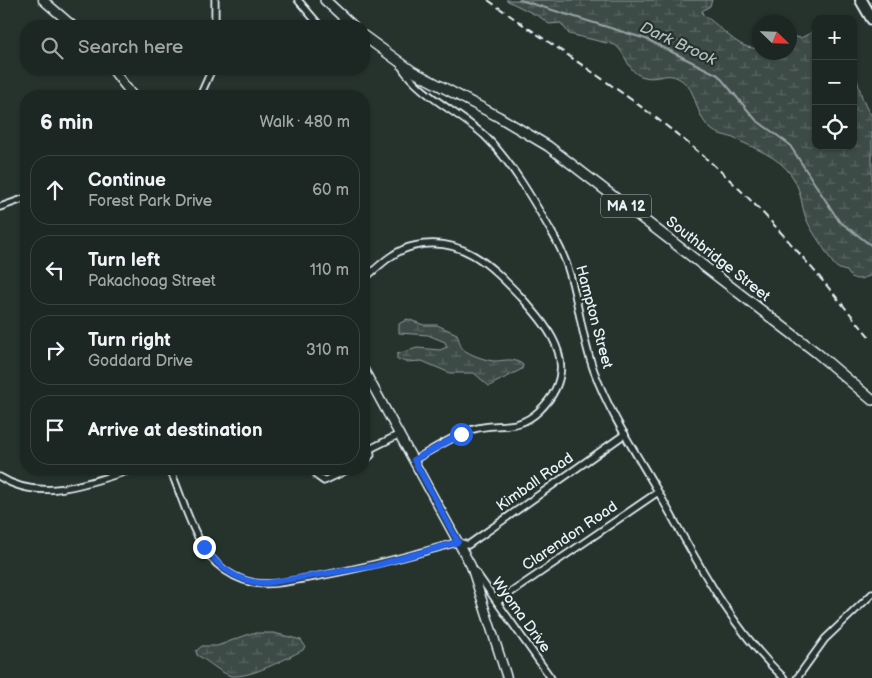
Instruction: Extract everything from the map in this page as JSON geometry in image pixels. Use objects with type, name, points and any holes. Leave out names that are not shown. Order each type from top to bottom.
[{"type":"highway","points":[[860,0],[872,20]]},
{"type":"main road","points":[[326,0],[347,20]]},
{"type":"main road","name":"Southbridge Street","points":[[370,40],[399,62],[548,146],[823,357],[872,400]]},
{"type":"street","points":[[43,0],[66,20]]},
{"type":"street","points":[[215,0],[215,20]]},
{"type":"street","points":[[298,0],[315,20]]},
{"type":"street","name":"Hampton Street","points":[[399,62],[415,82],[471,124],[497,148],[547,224],[567,265],[595,372],[625,434],[718,595],[746,639],[784,678]]},
{"type":"street","points":[[116,75],[128,90]]},
{"type":"street","points":[[203,90],[209,75]]},
{"type":"street","points":[[0,207],[20,200]]},
{"type":"street","points":[[370,274],[389,258],[414,246],[435,245],[466,251],[495,270],[545,323],[558,349],[560,367],[557,382],[550,397],[532,416],[513,425],[470,430],[414,460]]},
{"type":"street","points":[[370,381],[471,566],[507,678]]},
{"type":"street","points":[[370,456],[370,449],[400,434]]},
{"type":"street","name":"Kimball Road","points":[[173,475],[204,547],[222,568],[240,578],[253,582],[287,582],[374,566],[458,542],[468,544],[625,434]]},
{"type":"street","points":[[0,477],[22,488],[44,491],[62,489],[113,475]]},
{"type":"street","points":[[317,475],[324,481],[336,475]]},
{"type":"street","name":"Clarendon Road","points":[[497,602],[658,492]]},
{"type":"street","name":"Wyoma Drive","points":[[471,566],[551,678]]},
{"type":"street","points":[[797,678],[825,639],[872,594]]},
{"type":"green space","points":[[506,0],[712,0],[710,6],[702,11],[703,15],[737,42],[752,48],[752,60],[797,60],[797,37],[801,38],[812,32],[812,150],[857,150],[857,80],[863,99],[872,116],[872,275],[855,279],[847,271],[836,267],[808,223],[797,185],[787,169],[774,158],[712,130],[703,119],[690,89],[680,79],[669,76],[648,78],[636,74],[622,52],[615,45],[569,34],[561,23],[549,24],[540,17]]},
{"type":"green space","points":[[407,319],[424,325],[437,325],[457,334],[460,344],[466,351],[493,361],[514,360],[523,365],[522,369],[489,386],[474,373],[450,373],[422,361],[406,362],[397,359],[397,354],[417,348],[440,350],[447,347],[445,342],[428,335],[399,333],[399,324]]},
{"type":"green space","points":[[252,633],[274,633],[301,640],[305,646],[303,650],[278,663],[239,676],[227,674],[197,655],[196,651],[202,646],[217,646]]},
{"type":"waterway","name":"Dark Brook","points":[[520,0],[646,39],[718,75],[756,120],[789,144],[839,221],[872,246]]},
{"type":"railway","points":[[488,0],[629,98],[709,161],[774,225],[872,340]]},
{"type":"route","points":[[204,547],[212,559],[233,575],[246,581],[267,583],[296,580],[374,566],[458,542],[414,460],[461,434]]}]
